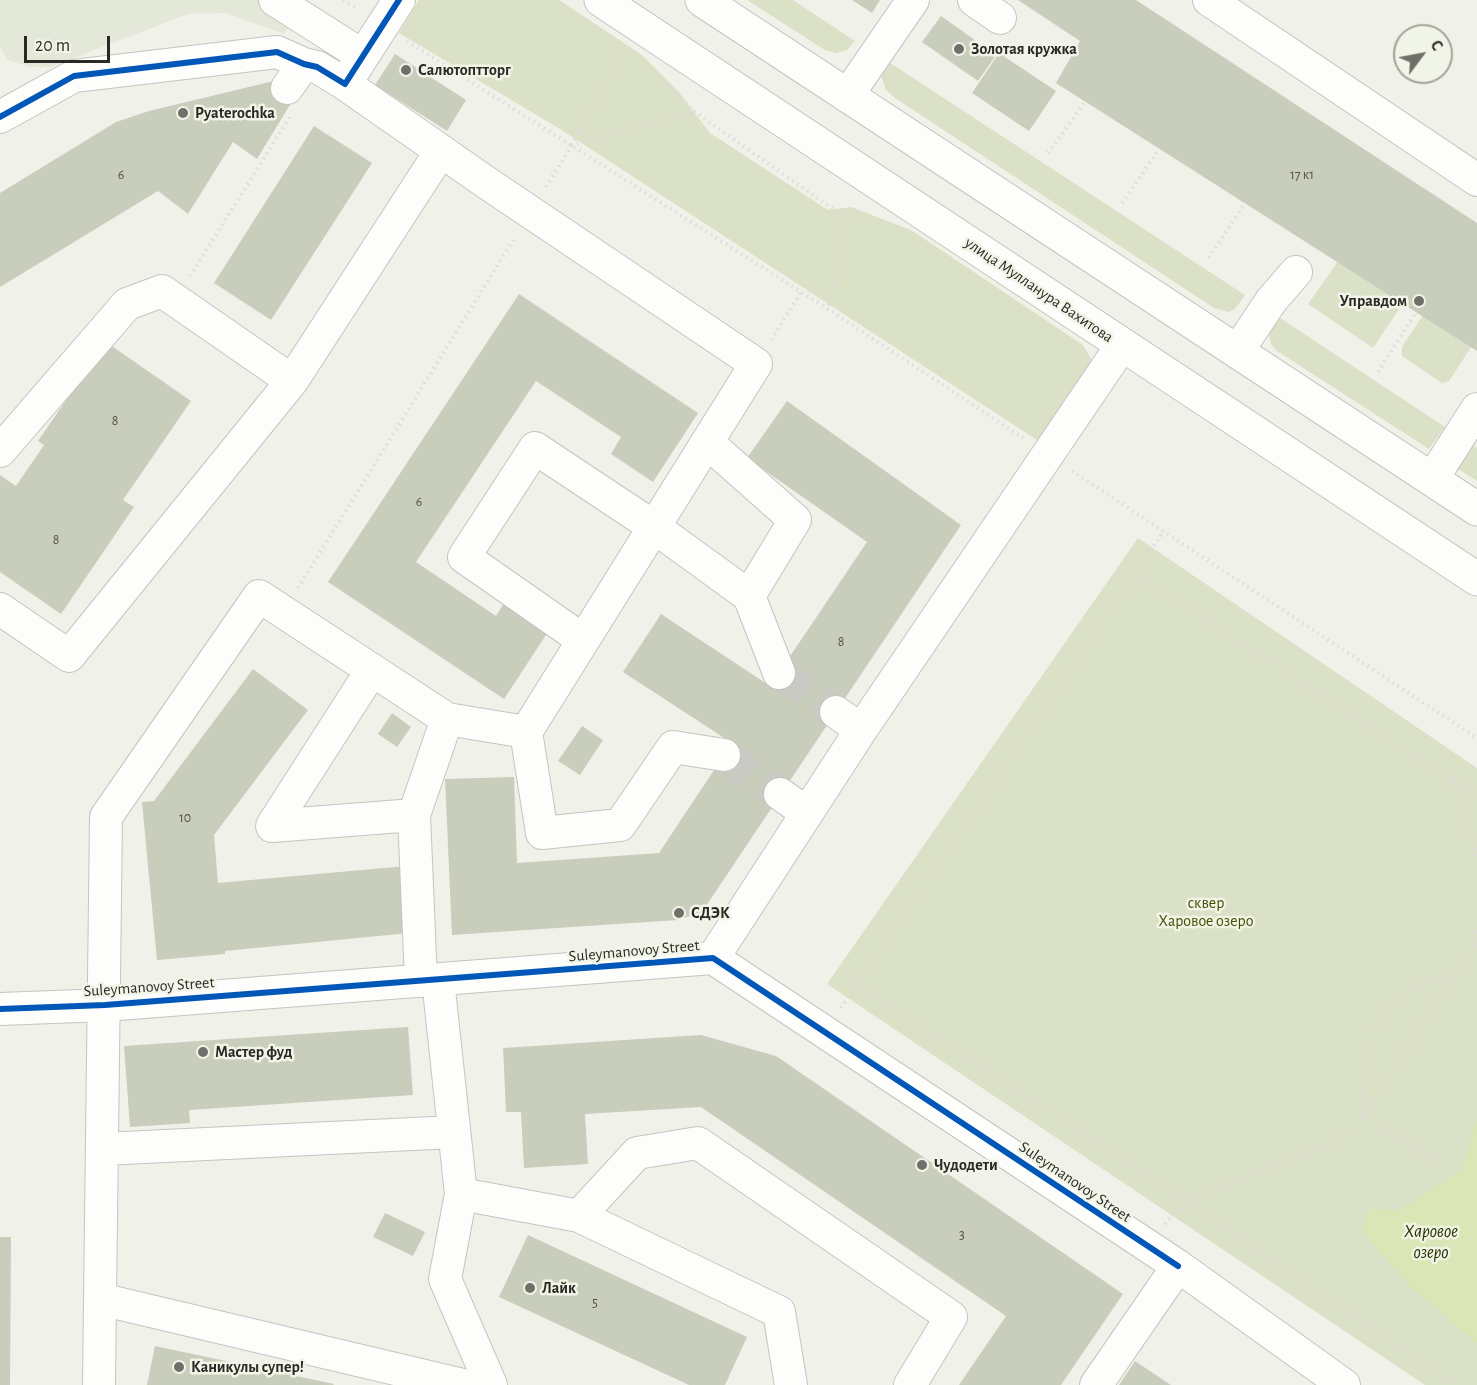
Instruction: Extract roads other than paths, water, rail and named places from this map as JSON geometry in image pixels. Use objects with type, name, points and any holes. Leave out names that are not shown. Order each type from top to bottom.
[{"type":"main road","name":"улица Мулланура Вахитова","points":[[601,0],[1477,579]]},
{"type":"main road","points":[[702,0],[1477,509]]},
{"type":"street","points":[[275,0],[363,56]]},
{"type":"street","points":[[847,96],[913,0]]},
{"type":"street","points":[[974,0],[1000,18]]},
{"type":"street","points":[[1209,0],[1477,180]]},
{"type":"street","points":[[345,84],[391,13]]},
{"type":"street","points":[[0,117],[74,76],[277,52],[300,83],[345,84],[756,364],[526,732],[542,832],[620,825],[673,747],[724,755]]},
{"type":"street","points":[[0,609],[69,656],[292,381],[441,151]]},
{"type":"street","points":[[1237,352],[1272,301],[1296,272]]},
{"type":"street","points":[[0,452],[127,304],[162,291],[292,381]]},
{"type":"street","points":[[713,958],[861,730],[1122,345]]},
{"type":"street","points":[[1432,479],[1477,409]]},
{"type":"street","points":[[706,443],[795,520],[749,596]]},
{"type":"street","points":[[583,640],[464,557],[536,448],[654,527],[749,596],[779,673]]},
{"type":"street","points":[[99,1385],[106,817],[260,596],[447,719],[526,732]]},
{"type":"street","points":[[372,669],[272,826],[414,815]]},
{"type":"street","points":[[836,712],[861,730]]},
{"type":"street","points":[[447,719],[414,815],[429,980],[454,1132],[461,1194],[445,1279],[491,1385]]},
{"type":"street","points":[[780,794],[807,813]]},
{"type":"street","name":"Suleymanovoy Street","points":[[0,1009],[105,1005],[713,958],[1178,1266],[1344,1385]]},
{"type":"street","points":[[102,1149],[454,1132]]},
{"type":"street","points":[[579,1216],[637,1153],[698,1143],[951,1317],[910,1385]]},
{"type":"street","points":[[461,1194],[579,1216],[779,1312],[791,1385]]},
{"type":"street","points":[[1096,1385],[1178,1266]]},
{"type":"street","points":[[100,1299],[463,1385]]},
{"type":"water","name":"Харовое озеро","points":[[1477,1119],[1477,1343],[1411,1287],[1363,1232],[1368,1209],[1399,1210],[1462,1170]]},
{"type":"tunnel","points":[[779,673],[836,712]]},
{"type":"tunnel","points":[[724,755],[780,794]]},
{"type":"place","name":"Золотая кружка","points":[[959,49]]},
{"type":"place","name":"Салютоптторг","points":[[406,70]]},
{"type":"place","name":"Pyaterochka","points":[[183,113]]},
{"type":"place","name":"Управдом","points":[[1419,301]]},
{"type":"place","name":"СДЭК","points":[[679,913]]},
{"type":"place","name":"Мастер фуд","points":[[203,1052]]},
{"type":"place","name":"Чудодети","points":[[922,1165]]},
{"type":"place","name":"Лайк","points":[[530,1288]]},
{"type":"place","name":"Каникулы супер!","points":[[179,1367]]},
{"type":"park label","name":"сквер Харовое озеро","points":[[1206,912]]}]
